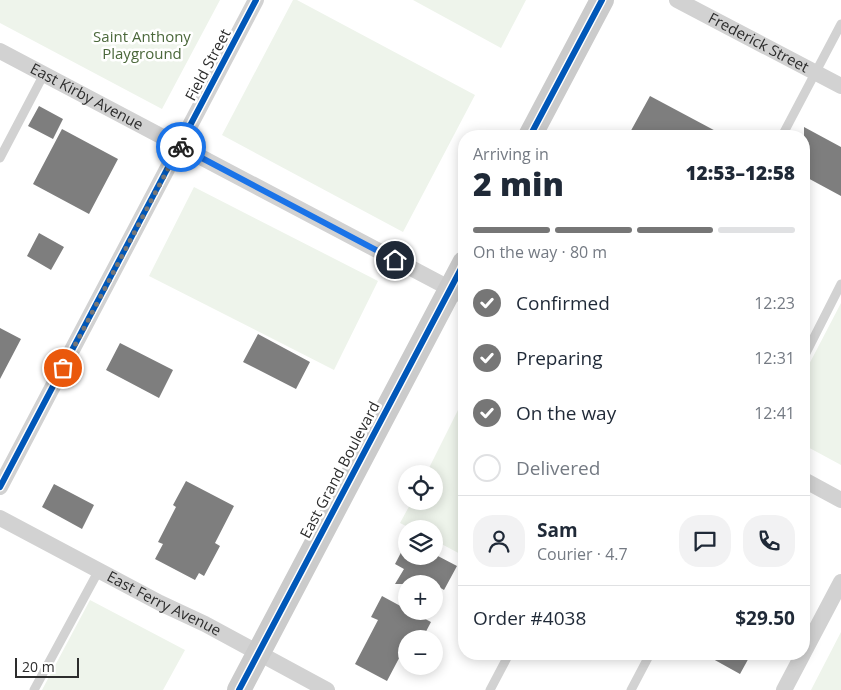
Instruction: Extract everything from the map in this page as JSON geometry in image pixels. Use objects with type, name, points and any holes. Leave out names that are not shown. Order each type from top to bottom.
[{"type":"main road","points":[[533,130],[602,0]]},
{"type":"main road","name":"East Grand Boulevard","points":[[239,690],[457,293]]},
{"type":"street","name":"Field Street","points":[[0,487],[256,0]]},
{"type":"street","name":"Frederick Street","points":[[677,0],[841,86]]},
{"type":"street","name":"East Kirby Avenue","points":[[0,51],[457,293]]},
{"type":"street","points":[[810,483],[841,500]]},
{"type":"street","name":"East Ferry Avenue","points":[[0,518],[160,603],[197,619],[327,690]]},
{"type":"street","points":[[810,640],[841,582]]},
{"type":"street","points":[[784,690],[799,660]]},
{"type":"lane","points":[[785,130],[841,24]]},
{"type":"lane","points":[[0,158],[44,74]]},
{"type":"lane","points":[[810,345],[841,284]]},
{"type":"lane","points":[[34,690],[99,570]]},
{"type":"lane","points":[[490,690],[505,660]]},
{"type":"lane","points":[[631,690],[647,660]]},
{"type":"green space","name":"Saint Anthony Playground","points":[[0,0],[220,0],[162,109],[0,23]]},
{"type":"green space","points":[[293,0],[297,0],[475,95],[403,232],[222,135]]},
{"type":"green space","points":[[413,0],[526,0],[501,48]]},
{"type":"green space","points":[[194,187],[378,281],[334,370],[149,276]]},
{"type":"green space","points":[[841,303],[841,465],[810,448],[810,362]]},
{"type":"green space","points":[[458,410],[458,553],[443,545],[443,520],[402,520],[407,510],[443,510],[443,465],[430,465]]},
{"type":"green space","points":[[90,600],[185,650],[163,690],[42,690]]},
{"type":"green space","points":[[841,632],[841,690],[811,690]]},
{"type":"building","points":[[650,96],[714,130],[631,130]]},
{"type":"building","points":[[39,106],[63,119],[53,139],[28,126]]},
{"type":"building","points":[[62,129],[118,159],[89,214],[33,184]]},
{"type":"building","points":[[810,130],[841,147],[841,196],[810,179]]},
{"type":"building","points":[[39,233],[64,247],[51,270],[27,256]]},
{"type":"building","points":[[0,328],[21,339],[0,379]]},
{"type":"building","points":[[258,334],[310,362],[296,389],[243,362]]},
{"type":"building","points":[[120,343],[173,370],[159,398],[106,370]]},
{"type":"building","points":[[186,481],[234,506],[215,543],[220,546],[204,576],[199,573],[195,580],[155,559],[163,544],[158,542],[176,507],[173,505]]},
{"type":"building","points":[[54,484],[94,505],[82,529],[42,507]]},
{"type":"building","points":[[398,558],[398,565],[443,565],[443,559],[457,566],[444,590],[443,575],[400,575],[404,569],[395,564]]},
{"type":"building","points":[[382,596],[398,605],[398,620],[427,620],[431,622],[427,630],[398,630],[398,660],[387,681],[355,664],[378,620],[371,617]]},
{"type":"building","points":[[715,660],[748,660],[740,674]]},
{"type":"cycle path","points":[[0,487],[256,0]]},
{"type":"cycle path","points":[[533,130],[602,0]]},
{"type":"cycle path","points":[[239,690],[458,274]]},
{"type":"way so far","points":[[63,368],[181,147]]},
{"type":"route","points":[[181,147],[395,260]]}]
